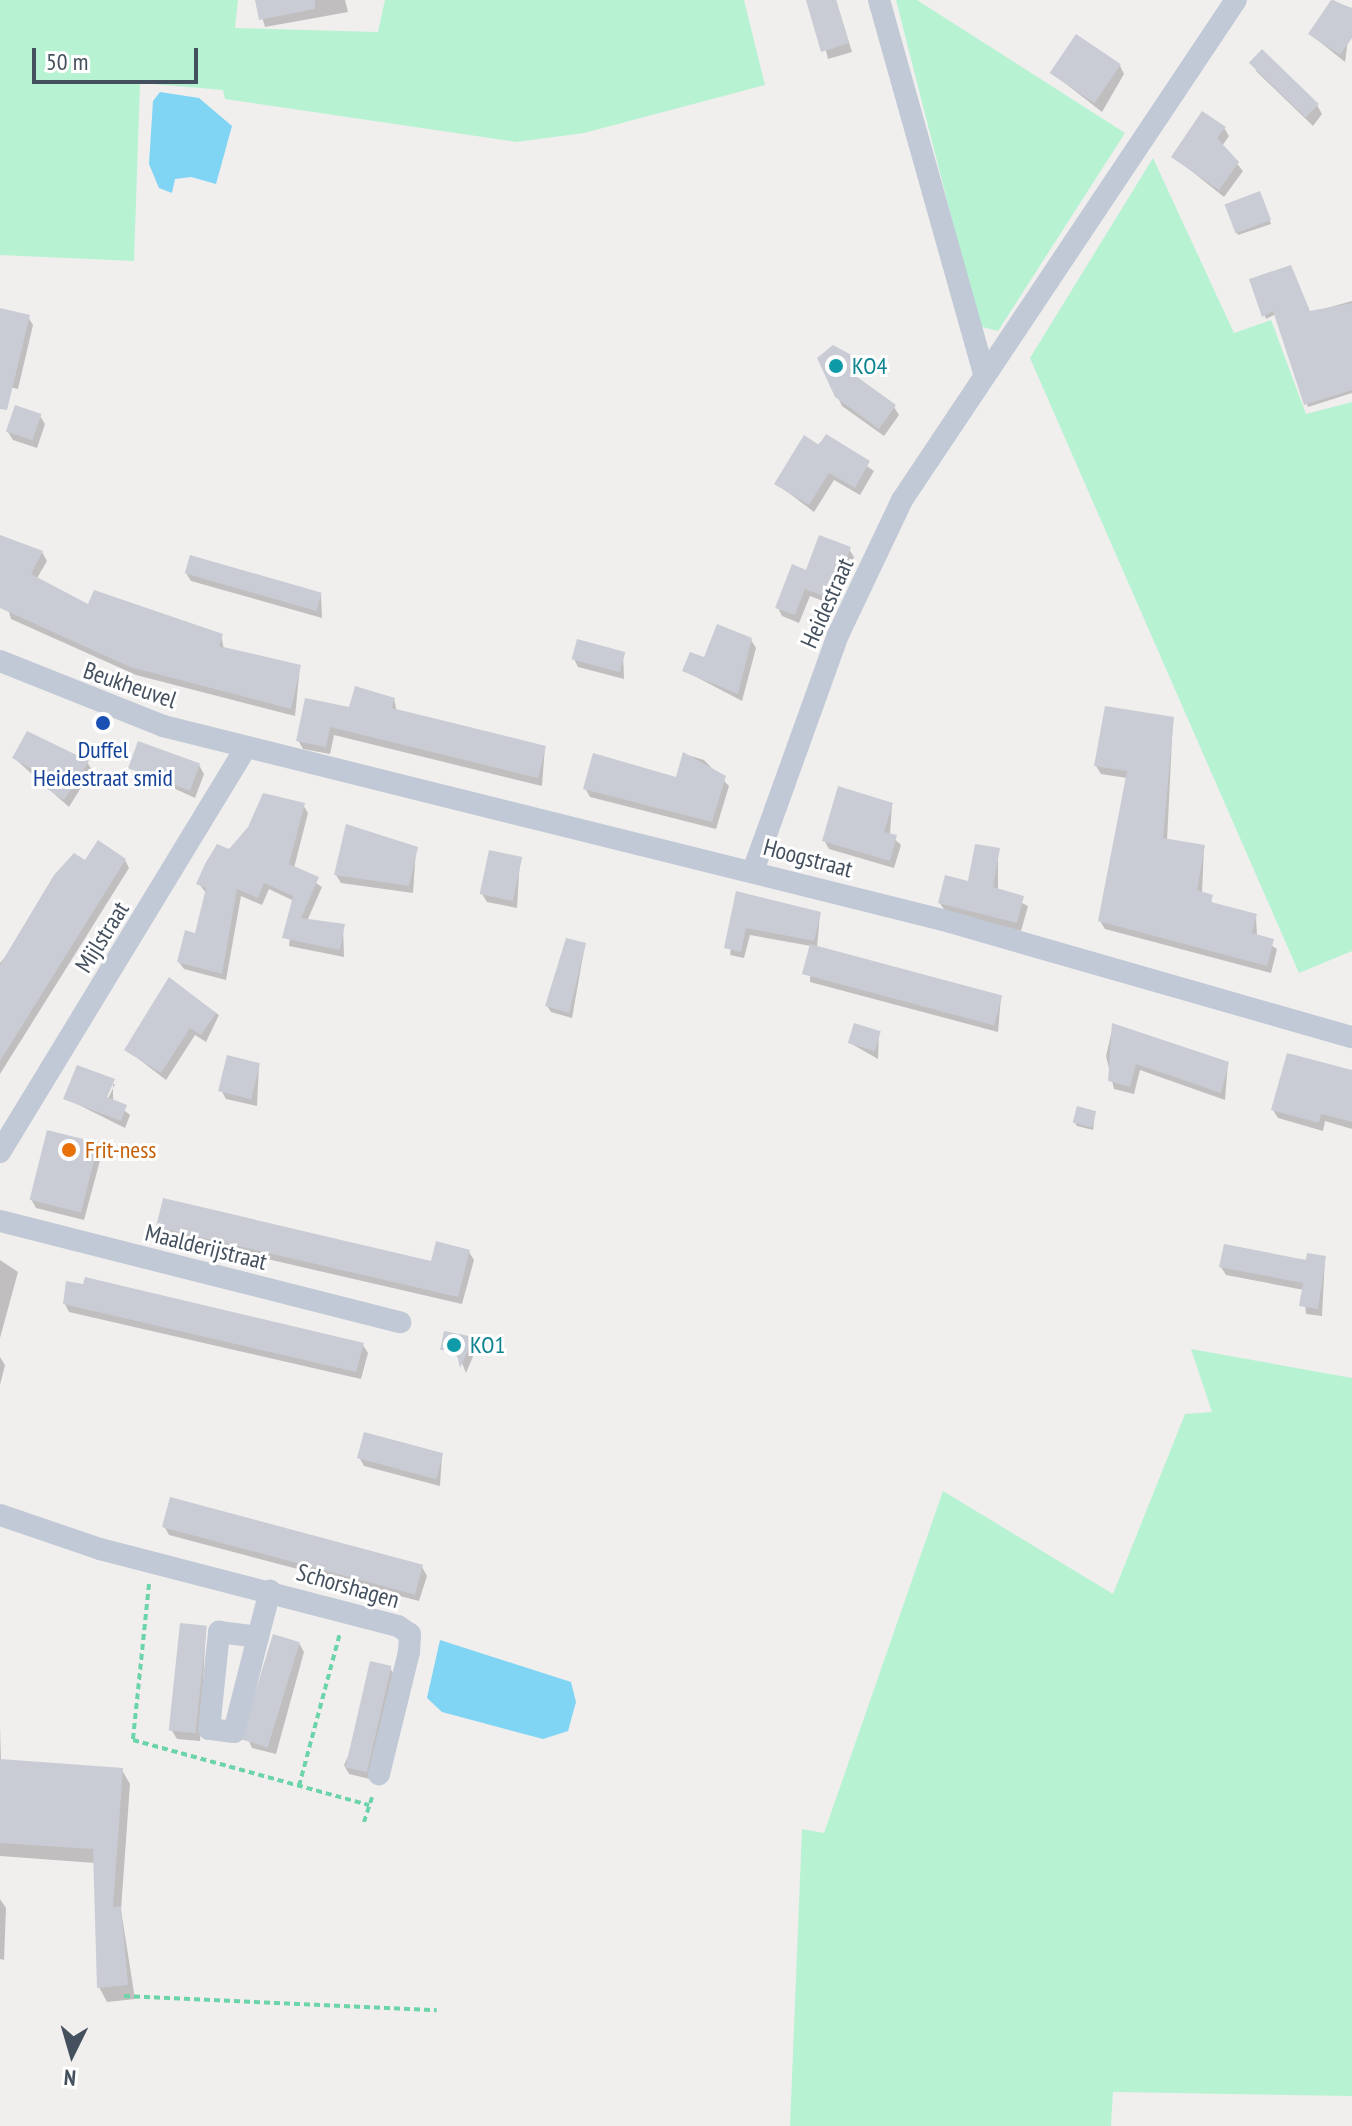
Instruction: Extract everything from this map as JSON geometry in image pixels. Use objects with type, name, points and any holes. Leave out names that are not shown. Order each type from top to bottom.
[{"type":"street","points":[[879,0],[984,374]]},
{"type":"street","name":"Heidestraat","points":[[753,871],[838,635],[902,500],[1236,0]]},
{"type":"street","name":"Beukheuvel","points":[[0,661],[121,712],[246,747]]},
{"type":"street","name":"Hoogstraat","points":[[246,747],[753,871],[1352,1037]]},
{"type":"street","name":"Mijlstraat","points":[[0,1152],[246,747]]},
{"type":"street","name":"Maalderijstraat","points":[[0,1221],[400,1322]]},
{"type":"street","name":"Schorshagen","points":[[0,1515],[100,1549],[398,1626],[410,1634],[409,1652],[379,1774]]},
{"type":"street","name":"Schorshagen","points":[[258,1637],[270,1591]]},
{"type":"path","points":[[299,1786],[346,1612]]},
{"type":"path","points":[[364,1822],[379,1774]]},
{"type":"path","points":[[124,1996],[437,2010]]},
{"type":"green space","points":[[0,0],[238,0],[235,28],[378,32],[385,0],[744,0],[765,85],[584,133],[516,142],[225,99],[223,90],[140,83],[134,261],[0,255]]},
{"type":"green space","points":[[896,0],[917,0],[1125,133],[998,331],[979,326]]},
{"type":"green space","points":[[1153,158],[1234,333],[1271,320],[1306,414],[1352,402],[1352,951],[1299,973],[1030,358]]},
{"type":"green space","points":[[1191,1349],[1352,1378],[1352,2096],[1113,2092],[1111,2126],[790,2126],[802,1829],[824,1833],[943,1491],[1113,1594],[1185,1414],[1212,1412]]},
{"type":"water","points":[[160,92],[199,98],[232,126],[216,184],[191,177],[175,179],[172,193],[159,188],[149,164],[153,101]]},
{"type":"water","points":[[440,1640],[571,1682],[576,1702],[568,1731],[543,1739],[442,1712],[427,1698]]},
{"type":"building","points":[[255,0],[315,0],[315,9],[259,20]]},
{"type":"building","points":[[806,0],[836,0],[849,43],[821,52]]},
{"type":"building","points":[[1331,0],[1352,8],[1352,38],[1340,55],[1308,34]]},
{"type":"building","points":[[1076,34],[1121,64],[1094,103],[1050,73]]},
{"type":"building","points":[[1262,49],[1319,104],[1306,118],[1249,63]]},
{"type":"building","points":[[1202,111],[1226,127],[1217,138],[1239,162],[1219,190],[1171,157]]},
{"type":"building","points":[[1260,191],[1271,220],[1236,234],[1225,205]]},
{"type":"building","points":[[1291,265],[1310,311],[1352,303],[1352,390],[1304,405],[1273,311],[1262,317],[1249,279]]},
{"type":"building","points":[[0,308],[30,315],[7,410],[0,409]]},
{"type":"building","points":[[833,345],[857,358],[849,371],[896,405],[879,429],[835,397],[817,358]]},
{"type":"building","points":[[15,405],[41,414],[32,441],[6,431]]},
{"type":"building","points":[[826,434],[870,461],[855,488],[829,473],[809,505],[774,484],[804,435],[819,445]]},
{"type":"building","points":[[0,535],[43,551],[31,574],[88,604],[94,590],[223,634],[219,646],[301,665],[291,709],[130,667],[0,608]]},
{"type":"building","points":[[819,535],[851,547],[831,599],[805,589],[795,615],[775,608],[792,564],[806,570]]},
{"type":"building","points":[[190,555],[322,593],[316,611],[185,573]]},
{"type":"building","points":[[717,624],[752,638],[738,694],[682,671],[690,652],[704,657]]},
{"type":"building","points":[[577,639],[625,652],[620,672],[572,659]]},
{"type":"building","points":[[355,686],[395,698],[392,708],[546,746],[538,778],[330,727],[326,747],[296,741],[305,698],[349,707]]},
{"type":"building","points":[[1105,706],[1174,717],[1163,838],[1205,845],[1197,890],[1213,895],[1211,902],[1257,914],[1252,933],[1274,939],[1267,966],[1098,921],[1127,771],[1094,766]]},
{"type":"building","points":[[27,731],[89,761],[64,800],[43,786],[48,778],[12,758]]},
{"type":"building","points":[[138,741],[200,764],[190,791],[128,768]]},
{"type":"building","points":[[683,752],[726,776],[712,822],[583,789],[593,753],[676,777]]},
{"type":"building","points":[[838,786],[893,803],[884,832],[897,835],[890,861],[822,841]]},
{"type":"building","points":[[263,793],[305,803],[289,864],[319,877],[301,918],[345,924],[340,950],[282,938],[293,896],[264,883],[258,898],[237,889],[222,974],[177,962],[185,930],[195,933],[206,888],[196,884],[205,864],[217,844],[229,849],[248,827]]},
{"type":"building","points":[[346,824],[418,847],[409,886],[334,875]]},
{"type":"building","points":[[98,840],[126,859],[0,1061],[0,965],[54,875],[74,853],[85,860]]},
{"type":"building","points":[[975,844],[1000,848],[993,887],[1024,896],[1017,923],[938,903],[945,875],[968,881]]},
{"type":"building","points":[[489,850],[522,857],[513,901],[480,894]]},
{"type":"building","points":[[736,891],[821,912],[814,941],[746,928],[741,952],[724,948]]},
{"type":"building","points":[[566,938],[586,943],[569,1013],[545,1006]]},
{"type":"building","points":[[810,944],[1002,996],[994,1025],[802,974]]},
{"type":"building","points":[[169,977],[216,1013],[201,1035],[190,1028],[161,1073],[124,1050]]},
{"type":"building","points":[[854,1023],[881,1031],[875,1051],[848,1043]]},
{"type":"building","points":[[1112,1023],[1229,1062],[1221,1093],[1136,1064],[1130,1087],[1108,1081]]},
{"type":"building","points":[[1287,1053],[1352,1070],[1352,1122],[1321,1114],[1319,1123],[1271,1110]]},
{"type":"building","points":[[227,1055],[260,1063],[251,1099],[218,1091]]},
{"type":"building","points":[[77,1065],[115,1079],[107,1097],[127,1105],[121,1121],[63,1099]]},
{"type":"building","points":[[1077,1106],[1096,1111],[1092,1128],[1073,1122]]},
{"type":"building","points":[[47,1130],[98,1143],[81,1213],[30,1200]]},
{"type":"building","points":[[163,1198],[431,1261],[436,1241],[470,1250],[458,1297],[156,1227]]},
{"type":"building","points":[[1224,1244],[1306,1260],[1307,1253],[1326,1256],[1318,1309],[1299,1306],[1303,1283],[1219,1267]]},
{"type":"building","points":[[85,1277],[364,1343],[356,1372],[63,1304],[66,1281],[83,1284]]},
{"type":"building","name":"KO1","points":[[444,1331],[474,1337],[460,1368],[456,1350],[440,1350]]},
{"type":"building","points":[[364,1432],[443,1453],[436,1479],[357,1458]]},
{"type":"building","points":[[170,1497],[423,1565],[415,1595],[162,1527]]},
{"type":"building","points":[[180,1623],[207,1626],[196,1733],[169,1730]]},
{"type":"building","points":[[273,1634],[300,1642],[268,1747],[241,1739]]},
{"type":"building","points":[[370,1661],[391,1666],[367,1772],[345,1767]]},
{"type":"building","points":[[0,1759],[123,1768],[113,1907],[121,1906],[128,1985],[97,1988],[93,1849],[0,1843]]},
{"type":"place","name":"KO4","points":[[836,366]]},
{"type":"place","name":"Duffel Heidestraat smid","points":[[103,723]]},
{"type":"place","name":"Frit-ness","points":[[69,1150]]},
{"type":"place","name":"KO1","points":[[454,1345]]}]
